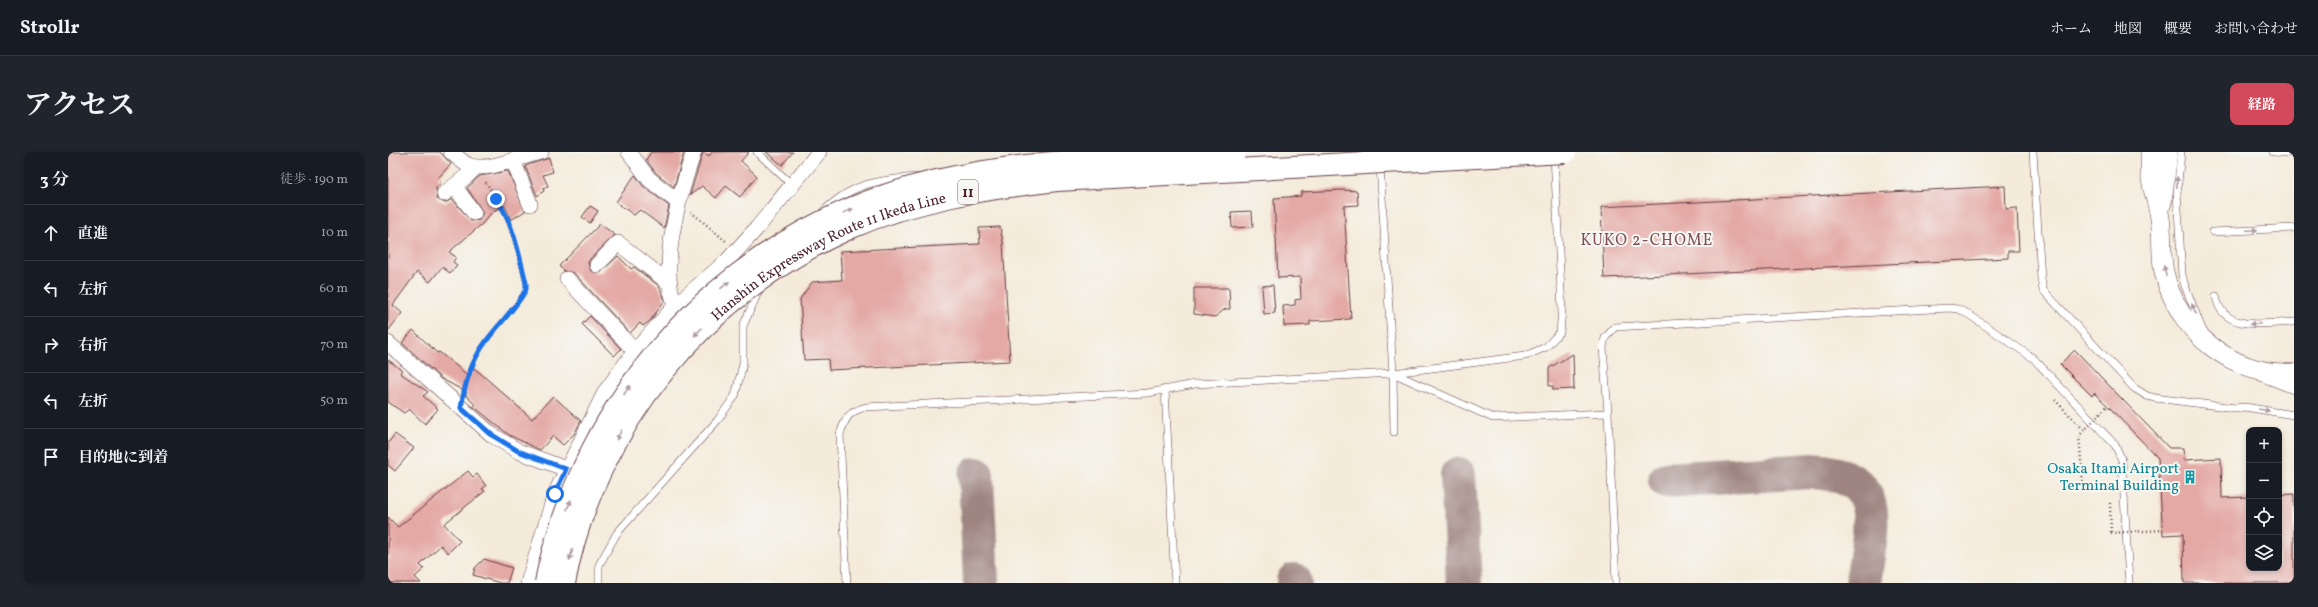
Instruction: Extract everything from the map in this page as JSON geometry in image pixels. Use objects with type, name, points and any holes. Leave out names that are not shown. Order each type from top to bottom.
[{"type":"highway","name":"Hanshin Expressway Route 11 Ikeda Line","points":[[546,583],[564,517],[584,466],[607,421],[627,389],[653,355],[698,307],[769,252],[816,225],[844,213],[902,191],[936,182],[1009,168],[1054,163],[1235,152]]},
{"type":"highway","name":"Hanshin Expressway Route 11 Ikeda Line","points":[[564,583],[580,522],[599,475],[622,430],[662,371],[710,320],[758,280],[800,253],[850,228],[907,207],[939,199],[1012,185],[1057,180],[1565,152]]},
{"type":"street","points":[[451,152],[468,165],[476,167],[513,160],[541,152]]},
{"type":"street","points":[[629,152],[648,179],[678,202]]},
{"type":"street","points":[[676,305],[671,296],[668,282],[678,202],[694,152]]},
{"type":"street","points":[[528,583],[555,494],[605,392],[635,352],[676,305],[736,251],[819,152]]},
{"type":"street","points":[[1166,152],[1167,164],[1385,152]]},
{"type":"street","points":[[2150,152],[2151,180],[2160,218]]},
{"type":"street","points":[[2168,152],[2160,218],[2162,256],[2168,285],[2181,313],[2209,345],[2228,358],[2294,386]]},
{"type":"street","points":[[513,160],[530,204]]},
{"type":"street","points":[[474,212],[449,190],[476,167]]},
{"type":"street","points":[[597,265],[618,243],[668,282]]},
{"type":"street","points":[[566,279],[635,352]]},
{"type":"street","points":[[388,343],[492,435],[518,451],[566,469]]},
{"type":"street","points":[[2252,369],[2294,373]]},
{"type":"lane","points":[[756,152],[792,185]]},
{"type":"lane","points":[[1385,152],[1394,432]]},
{"type":"lane","points":[[847,583],[840,434],[844,421],[852,411],[866,407],[1148,393],[1195,384],[1393,373],[1525,356],[1546,347],[1560,332],[1562,310],[1554,152]]},
{"type":"lane","points":[[2033,152],[2041,279],[2046,295],[2140,393],[2166,400],[2235,408],[2245,407],[2294,415]]},
{"type":"lane","points":[[2181,152],[2177,193],[2182,274],[2185,286],[2209,345]]},
{"type":"lane","points":[[2273,152],[2294,153]]},
{"type":"lane","points":[[599,583],[599,565],[617,533],[717,421],[735,396],[743,364],[743,326],[769,268],[833,200],[852,189],[895,179],[1096,168]]},
{"type":"lane","points":[[2213,232],[2294,228]]},
{"type":"lane","points":[[2216,296],[2218,305],[2226,314],[2243,324],[2294,322]]},
{"type":"lane","points":[[1616,583],[1608,413],[1603,347],[1605,338],[1615,327],[1958,309],[2033,358],[2115,445],[2122,460],[2129,583]]},
{"type":"lane","points":[[1393,373],[1493,418],[1608,413]]},
{"type":"lane","points":[[1165,389],[1175,583]]},
{"type":"path","points":[[461,408],[468,372],[487,340],[526,289],[518,251],[502,206],[476,167]]},
{"type":"path","points":[[678,202],[736,251]]},
{"type":"path","points":[[2055,400],[2084,430]]},
{"type":"path","points":[[2083,485],[2079,436],[2107,406]]},
{"type":"path","points":[[2110,503],[2111,533],[2163,530]]},
{"type":"building","points":[[388,152],[440,152],[451,164],[438,178],[441,183],[436,187],[437,199],[445,203],[452,199],[471,221],[480,220],[483,212],[467,188],[480,176],[508,171],[525,211],[511,220],[505,206],[493,211],[482,224],[449,252],[456,257],[453,262],[457,265],[450,273],[442,267],[430,282],[417,272],[393,305],[402,313],[388,331]]},
{"type":"building","points":[[651,152],[684,152],[674,187],[656,173],[646,160]]},
{"type":"building","points":[[703,152],[709,156],[712,152],[749,152],[741,161],[757,176],[740,197],[726,186],[716,198],[702,186],[690,195]]},
{"type":"building","points":[[766,152],[793,152],[782,165]]},
{"type":"building","points":[[549,158],[553,172],[543,175],[548,186],[543,188],[544,191],[537,196],[525,166]]},
{"type":"building","points":[[635,175],[643,186],[669,206],[664,228],[640,210],[634,215],[616,202]]},
{"type":"building","points":[[2005,186],[2006,209],[2017,208],[2019,251],[2008,251],[2008,258],[1604,278],[1601,207]]},
{"type":"building","points":[[1343,190],[1357,191],[1358,205],[1344,206],[1351,319],[1310,321],[1310,325],[1284,326],[1283,306],[1295,305],[1295,300],[1301,299],[1300,277],[1278,278],[1274,198],[1301,196],[1301,192]]},
{"type":"building","points":[[590,206],[598,211],[590,223],[582,217]]},
{"type":"building","points":[[1252,211],[1253,227],[1232,228],[1231,212]]},
{"type":"building","points":[[600,224],[615,235],[590,259],[588,263],[591,271],[600,273],[618,256],[631,269],[634,267],[659,286],[665,300],[650,321],[643,326],[640,323],[630,333],[574,273],[564,271],[559,266]]},
{"type":"building","points":[[1000,227],[1003,242],[1010,361],[829,370],[828,359],[804,360],[800,299],[812,282],[842,280],[840,251],[980,244],[979,228]]},
{"type":"building","points":[[1273,285],[1275,313],[1264,314],[1262,286]]},
{"type":"building","points":[[1194,288],[1229,288],[1230,309],[1225,309],[1215,317],[1194,314]]},
{"type":"building","points":[[590,316],[621,349],[614,356],[582,324]]},
{"type":"building","points":[[413,330],[437,353],[439,352],[470,377],[472,367],[479,372],[532,419],[553,396],[581,421],[574,434],[563,445],[553,436],[540,450],[509,435],[473,406],[475,405],[466,395],[466,392],[442,379],[402,343]]},
{"type":"building","name":"Osaka Itami Airport Terminal Building","points":[[2075,350],[2169,448],[2183,448],[2184,460],[2221,458],[2222,498],[2246,497],[2246,571],[2282,571],[2282,495],[2294,494],[2294,583],[2184,583],[2183,534],[2163,535],[2158,458],[2111,409],[2094,393],[2092,396],[2060,364]]},
{"type":"building","points":[[1573,354],[1574,389],[1553,390],[1553,386],[1549,386],[1549,368]]},
{"type":"building","points":[[388,360],[402,370],[400,373],[428,392],[423,396],[438,409],[425,424],[409,409],[404,413],[388,402]]},
{"type":"building","points":[[395,434],[414,448],[395,471],[388,465],[388,443]]},
{"type":"building","points":[[468,471],[473,477],[477,474],[486,486],[482,489],[485,491],[444,524],[460,541],[448,553],[441,545],[420,565],[424,569],[415,577],[421,583],[388,583],[388,517],[398,527]]},
{"type":"building","points":[[484,559],[512,568],[507,583],[500,583],[473,575],[475,568]]},
{"type":"taxiway","points":[[1666,480],[1812,471],[1837,475],[1854,483],[1864,494],[1869,508],[1871,525],[1863,583]]},
{"type":"taxiway","points":[[976,475],[981,583]]},
{"type":"taxiway","points":[[1458,475],[1464,583]]},
{"type":"place","name":"Osaka Itami Airport Terminal Building","points":[[2190,477]]},
{"type":"district","name":"KUKO 2-CHOME","points":[[1647,239]]},
{"type":"route","points":[[496,199],[502,206],[518,251],[526,283],[526,289],[524,294],[487,340],[468,372],[461,408],[492,435],[518,451],[566,469],[555,494]]}]
